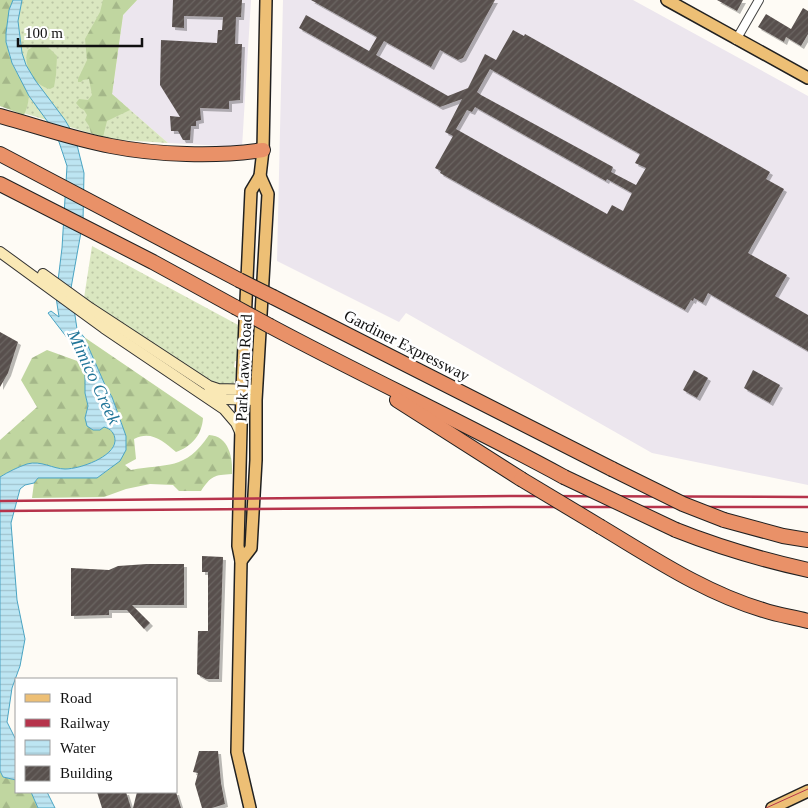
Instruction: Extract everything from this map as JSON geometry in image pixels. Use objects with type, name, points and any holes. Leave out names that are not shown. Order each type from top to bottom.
[{"type":"highway","points":[[0,116],[101,144],[169,153],[246,153],[263,150]]},
{"type":"highway","name":"Gardiner Expressway","points":[[0,154],[239,280],[683,504],[724,520],[782,536],[808,540]]},
{"type":"highway","points":[[0,184],[153,262],[320,352],[564,477],[676,530],[765,560],[808,570]]},
{"type":"highway","points":[[320,352],[521,479],[678,573],[718,594],[763,610],[808,621]]},
{"type":"main road","name":"Park Lawn Road","points":[[250,808],[237,752],[242,561],[238,546],[242,394],[251,191],[260,176],[263,150],[266,0]]},
{"type":"main road","points":[[667,0],[736,40],[808,78]]},
{"type":"main road","name":"Park Lawn Road","points":[[242,561],[251,548],[256,460],[256,395],[268,194],[260,176]]},
{"type":"main road","points":[[0,244],[23,265]]},
{"type":"main road","points":[[0,252],[23,265],[224,409],[236,423],[241,435]]},
{"type":"main road","points":[[104,322],[209,386],[242,394],[256,395]]},
{"type":"main road","points":[[195,389],[225,399],[242,394]]},
{"type":"main road","points":[[772,808],[808,791]]},
{"type":"street","points":[[736,40],[759,0]]},
{"type":"shaded area","points":[[137,0],[251,0],[242,147],[168,143],[112,94],[123,15]]},
{"type":"shaded area","points":[[283,0],[633,0],[808,96],[808,485],[652,453],[406,313],[399,322],[277,261]]},
{"type":"green space","points":[[0,0],[137,0],[123,15],[112,94],[168,143],[103,137],[0,106]]},
{"type":"green space","points":[[0,0],[13,0],[7,23],[7,46],[14,69],[28,92],[28,106],[24,115],[0,106]]},
{"type":"green space","points":[[103,0],[137,0],[123,15],[112,94],[130,110],[107,121],[103,137],[91,133],[85,120],[87,115],[76,103],[79,99],[88,100],[92,95],[89,79],[78,82],[78,79],[87,60],[85,39],[100,12]]},
{"type":"green space","points":[[42,45],[50,49],[57,56],[54,87],[50,89],[39,84],[28,68],[28,50],[34,46]]},
{"type":"green space","points":[[92,246],[240,326],[237,361],[235,361],[234,367],[237,368],[234,384],[226,386],[211,383],[84,298]]},
{"type":"green space","points":[[84,337],[203,418],[195,440],[176,452],[151,436],[134,439],[136,459],[125,465],[131,470],[165,465],[183,460],[192,455],[209,435],[221,439],[228,449],[232,461],[232,474],[213,477],[201,491],[179,491],[173,485],[150,484],[126,489],[104,497],[32,498],[34,483],[38,478],[97,478],[111,468],[122,424],[112,397]]},
{"type":"green space","points":[[47,350],[80,362],[85,370],[85,393],[88,406],[85,418],[112,431],[115,439],[114,445],[96,461],[80,467],[61,469],[33,463],[17,468],[0,477],[0,440],[37,407],[21,380],[32,358]]},
{"type":"green space","points":[[0,771],[3,777],[15,780],[15,793],[31,793],[38,808],[0,808]]},
{"type":"water","name":"Mimico Creek","points":[[13,0],[22,0],[18,21],[22,53],[26,65],[75,137],[84,173],[83,221],[71,288],[77,329],[84,337],[112,397],[126,436],[126,450],[120,461],[97,478],[38,478],[34,483],[25,485],[20,489],[11,523],[17,600],[25,639],[20,666],[12,688],[7,722],[15,738],[15,780],[3,777],[0,771],[0,477],[32,463],[65,469],[79,467],[103,457],[113,447],[115,438],[109,429],[104,427],[100,430],[93,430],[87,426],[85,418],[88,406],[85,393],[85,370],[75,348],[48,313],[51,311],[59,317],[56,297],[62,248],[67,166],[56,133],[29,96],[12,63],[6,42],[9,10]]},
{"type":"water","points":[[31,793],[48,793],[55,808],[38,808]]},
{"type":"building","points":[[173,0],[242,0],[241,17],[236,17],[235,44],[242,44],[240,100],[229,101],[229,109],[200,108],[201,120],[196,121],[196,126],[191,126],[190,140],[183,140],[178,131],[171,131],[170,116],[180,117],[160,85],[161,40],[217,43],[218,30],[222,30],[223,17],[184,16],[184,28],[172,27]]},
{"type":"building","points":[[311,0],[495,0],[463,58],[458,60],[440,50],[431,67],[384,41],[376,55],[448,96],[468,88],[485,54],[496,60],[513,30],[524,36],[525,34],[770,172],[766,179],[784,189],[748,253],[787,275],[775,296],[808,315],[808,351],[708,293],[703,303],[694,298],[685,310],[440,173],[441,171],[435,168],[453,136],[445,132],[462,99],[440,107],[299,28],[306,15],[369,51],[377,37]],"holes":[[[490,69],[640,154],[635,163],[646,168],[636,185],[611,172],[613,167],[477,92]],[[475,107],[606,181],[607,179],[632,193],[623,211],[612,205],[607,214],[456,129],[467,110],[472,112]]]},
{"type":"building","points":[[717,0],[743,0],[737,11]]},
{"type":"building","points":[[803,8],[808,11],[808,34],[801,46],[786,37],[784,42],[758,27],[766,14],[791,29]]},
{"type":"building","points":[[0,332],[18,342],[8,373],[0,387]]},
{"type":"building","points":[[694,370],[708,378],[697,398],[683,390]]},
{"type":"building","points":[[753,370],[780,385],[770,403],[744,388]]},
{"type":"building","points":[[202,556],[223,557],[219,679],[206,679],[197,674],[198,631],[208,631],[208,572],[202,572]]},
{"type":"building","points":[[184,564],[184,605],[132,605],[150,623],[144,629],[127,610],[109,610],[109,615],[71,616],[71,568],[109,570],[118,566]]},
{"type":"building","points":[[199,751],[218,751],[225,804],[212,808],[202,808],[195,784],[198,773],[193,772]]},
{"type":"building","points":[[97,793],[126,793],[131,808],[102,808]]},
{"type":"building","points":[[137,793],[176,793],[181,808],[133,808]]},
{"type":"tram line","points":[[766,808],[808,789]]},
{"type":"railway","points":[[0,501],[516,496],[808,497]]},
{"type":"railway","points":[[0,511],[808,507]]}]
